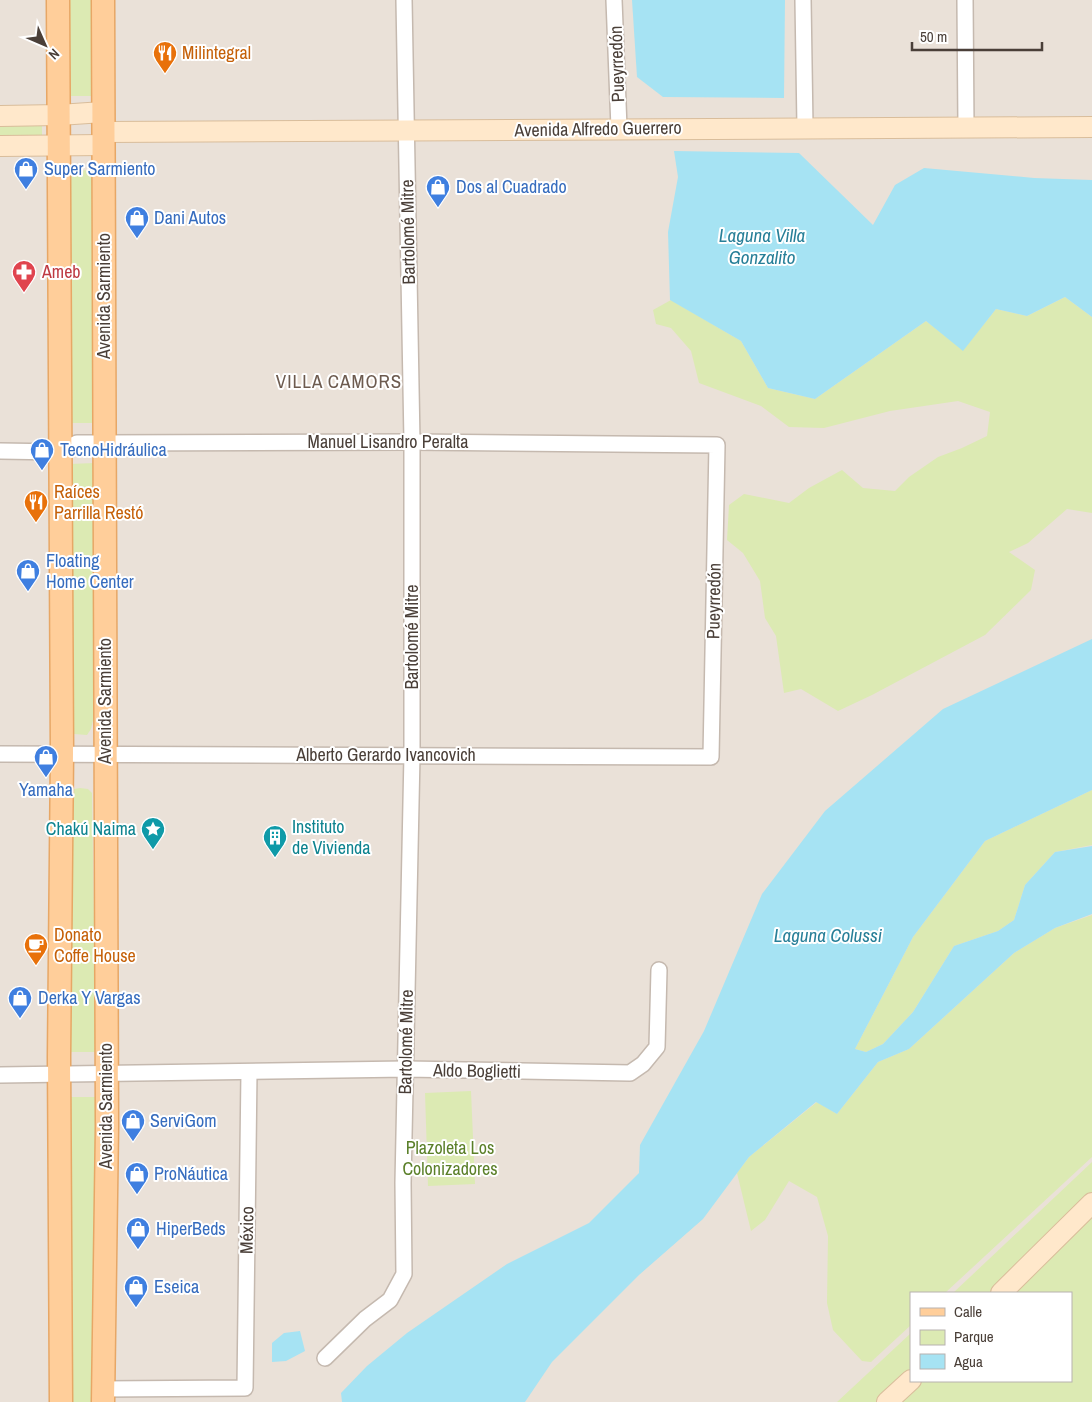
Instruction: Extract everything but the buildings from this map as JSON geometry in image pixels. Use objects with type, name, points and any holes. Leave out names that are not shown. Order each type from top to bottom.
[{"type":"main road","points":[[58,0],[62,753],[59,1075],[61,1402]]},
{"type":"main road","name":"Avenida Sarmiento","points":[[103,0],[106,1074],[103,1395]]},
{"type":"street","name":"Bartolomé Mitre","points":[[325,1358],[365,1319],[390,1300],[404,1274],[403,1183],[412,755],[412,442],[404,0]]},
{"type":"street","name":"Pueyrredón","points":[[614,0],[619,128]]},
{"type":"street","points":[[803,0],[804,128]]},
{"type":"street","points":[[965,0],[966,127]]},
{"type":"street","points":[[0,116],[59,115],[104,130]]},
{"type":"street","name":"Avenida Alfredo Guerrero","points":[[104,130],[406,131],[619,128],[1092,127]]},
{"type":"street","points":[[0,146],[60,145],[104,130]]},
{"type":"street","name":"Manuel Lisandro Peralta","points":[[60,452],[77,444],[104,443],[412,442],[717,445]]},
{"type":"street","name":"Pueyrredón","points":[[710,757],[717,445]]},
{"type":"street","points":[[0,450],[60,452]]},
{"type":"street","name":"Alberto Gerardo Ivancovich","points":[[0,754],[710,757]]},
{"type":"street","name":"Aldo Boglietti","points":[[0,1075],[406,1070],[630,1073],[643,1064],[657,1047],[659,970]]},
{"type":"street","name":"México","points":[[103,1395],[245,1388],[249,1072]]},
{"type":"street","points":[[1002,1292],[1092,1203]]},
{"type":"street","points":[[887,1402],[910,1381]]},
{"type":"shaded area","points":[[0,0],[1092,0],[1092,1402],[0,1402]]},
{"type":"green space","points":[[70,0],[93,0],[93,96],[70,96]]},
{"type":"green space","points":[[0,123],[42,123],[42,136],[0,137]]},
{"type":"green space","points":[[92,170],[95,423],[70,423],[67,171]]},
{"type":"green space","points":[[1065,297],[1092,317],[1092,513],[1067,509],[1028,543],[1009,552],[1035,570],[1031,590],[985,635],[838,711],[801,689],[784,693],[776,636],[765,618],[760,581],[743,553],[727,540],[729,505],[744,494],[789,503],[809,488],[842,470],[863,488],[895,491],[909,477],[938,457],[987,436],[990,412],[958,401],[890,411],[824,428],[789,427],[761,406],[699,383],[691,351],[671,328],[656,324],[653,310],[671,300],[741,341],[768,388],[815,399],[926,321],[963,350],[996,309],[1027,316]]},
{"type":"green space","points":[[95,463],[94,716],[91,729],[87,735],[74,734],[73,728],[69,464]]},
{"type":"green space","points":[[74,789],[88,789],[92,793],[96,1052],[71,1052],[70,794]]},
{"type":"green space","points":[[1092,790],[1092,845],[1055,852],[1025,885],[1014,920],[998,931],[954,946],[913,1012],[883,1044],[866,1052],[855,1049],[913,937],[985,841]]},
{"type":"green space","points":[[1092,915],[1092,1157],[946,1292],[910,1292],[910,1326],[871,1362],[862,1361],[833,1330],[827,1303],[828,1236],[817,1197],[789,1181],[765,1220],[751,1231],[737,1173],[749,1157],[817,1102],[837,1114],[878,1062],[909,1049],[1014,953],[1055,928]]},
{"type":"green space","name":"Plazoleta Los Colonizadores","points":[[471,1091],[475,1184],[428,1186],[425,1093]]},
{"type":"green space","points":[[71,1097],[96,1097],[96,1402],[70,1402]]},
{"type":"green space","points":[[1092,1162],[1092,1402],[837,1402],[910,1334],[910,1382],[1072,1382],[1072,1292],[954,1292]]},
{"type":"water","points":[[632,0],[785,0],[784,98],[663,97],[637,77]]},
{"type":"water","name":"Laguna Villa Gonzalito","points":[[674,151],[799,153],[873,225],[895,185],[924,168],[1034,178],[1092,180],[1092,317],[1065,297],[1027,316],[996,309],[963,351],[926,321],[815,399],[768,388],[741,341],[670,300],[668,232],[678,177]]},
{"type":"water","name":"Laguna Colussi","points":[[1092,639],[1092,790],[985,841],[913,937],[855,1049],[866,1052],[883,1044],[913,1012],[954,946],[998,931],[1014,920],[1025,885],[1055,852],[1092,846],[1092,914],[1055,928],[1014,953],[909,1049],[878,1062],[837,1114],[816,1102],[749,1157],[703,1219],[639,1275],[552,1362],[525,1402],[342,1402],[341,1393],[367,1366],[407,1333],[507,1264],[589,1223],[639,1173],[640,1145],[704,1031],[762,894],[825,811],[943,709]]},
{"type":"water","points":[[300,1331],[305,1351],[286,1361],[272,1362],[272,1343],[284,1333]]},
{"type":"place","name":"Milintegral","points":[[165,74]]},
{"type":"place","name":"Super Sarmiento","points":[[26,190]]},
{"type":"place","name":"Dos al Cuadrado","points":[[438,208]]},
{"type":"place","name":"Dani Autos","points":[[137,239]]},
{"type":"place","name":"Ameb","points":[[24,293]]},
{"type":"place","name":"TecnoHidráulica","points":[[42,471]]},
{"type":"place","name":"Raíces Parrilla Restó","points":[[36,523]]},
{"type":"place","name":"Floating Home Center","points":[[28,592]]},
{"type":"place","name":"Yamaha","points":[[46,778]]},
{"type":"place","name":"Chakú Naima","points":[[153,850]]},
{"type":"place","name":"Instituto de Vivienda","points":[[275,858]]},
{"type":"place","name":"Donato Coffe House","points":[[36,966]]},
{"type":"place","name":"Derka Y Vargas","points":[[20,1019]]},
{"type":"place","name":"ServiGom","points":[[133,1142]]},
{"type":"place","name":"ProNáutica","points":[[137,1195]]},
{"type":"place","name":"HiperBeds","points":[[138,1250]]},
{"type":"place","name":"Eseica","points":[[136,1308]]},
{"type":"district","name":"VILLA CAMORS","points":[[339,381]]}]
